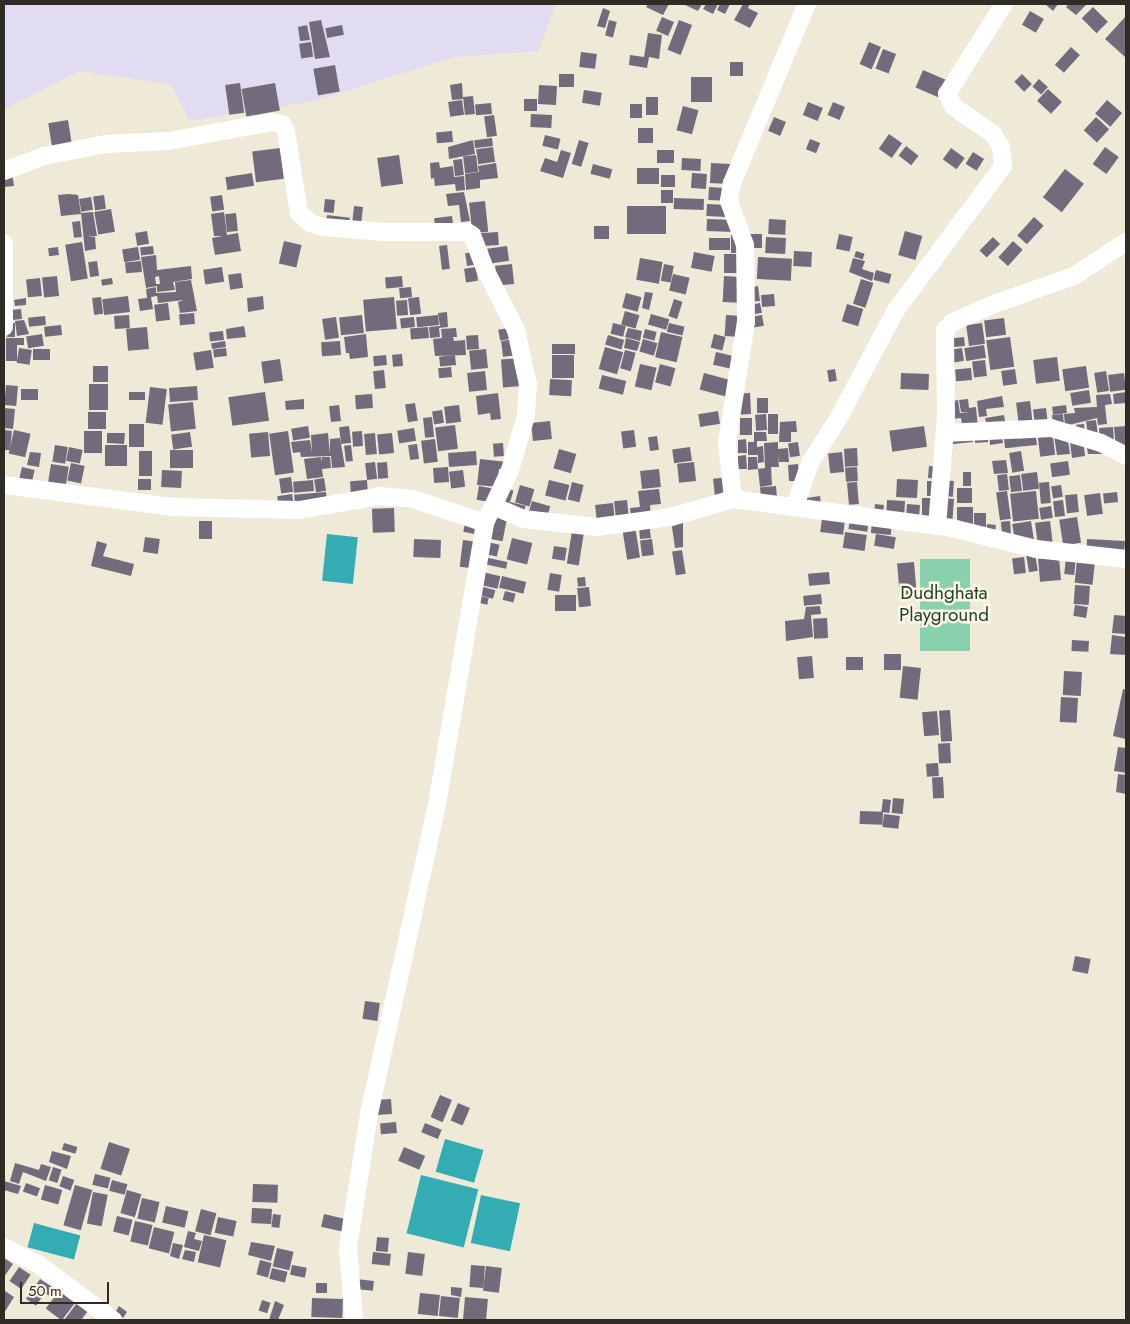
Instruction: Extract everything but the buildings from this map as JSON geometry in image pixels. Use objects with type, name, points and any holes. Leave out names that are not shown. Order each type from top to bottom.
[{"type":"street","points":[[733,499],[727,443],[734,413],[746,303],[745,245],[729,201],[732,183],[807,4]]},
{"type":"street","points":[[795,506],[810,463],[838,419],[896,310],[1002,166],[1001,147],[993,134],[954,107],[947,94],[1004,4]]},
{"type":"street","points":[[4,171],[44,156],[106,144],[168,141],[272,122],[282,124],[286,131],[299,213],[310,223],[324,227],[384,232],[467,232],[472,235],[484,269],[516,330],[528,384],[526,416],[510,470],[485,523],[436,810],[369,1114],[348,1247],[354,1320]]},
{"type":"street","points":[[937,526],[945,433],[945,330],[952,322],[994,304],[1074,276],[1126,242]]},
{"type":"street","points":[[4,243],[4,327]]},
{"type":"street","points":[[945,433],[1051,428],[1101,442],[1126,456]]},
{"type":"street","points":[[4,485],[173,507],[300,510],[380,496],[413,499],[485,523]]},
{"type":"street","points":[[494,506],[524,519],[597,527],[671,517],[733,499],[937,526],[1036,549],[1126,559]]},
{"type":"street","points":[[4,1247],[38,1264],[113,1320]]},
{"type":"shaded area","points":[[4,4],[556,4],[538,51],[454,57],[314,101],[190,121],[171,84],[79,71],[4,110]]},
{"type":"green space","name":"Dudhghata Playground","points":[[920,559],[970,559],[970,651],[920,651]]},
{"type":"water","points":[[327,534],[358,537],[353,584],[322,581]]},
{"type":"water","points":[[445,1139],[483,1150],[474,1183],[436,1172]]},
{"type":"water","points":[[421,1175],[478,1189],[464,1247],[406,1233]]},
{"type":"water","points":[[481,1195],[520,1203],[510,1251],[471,1243]]},
{"type":"water","points":[[34,1223],[80,1235],[74,1260],[28,1247]]}]
